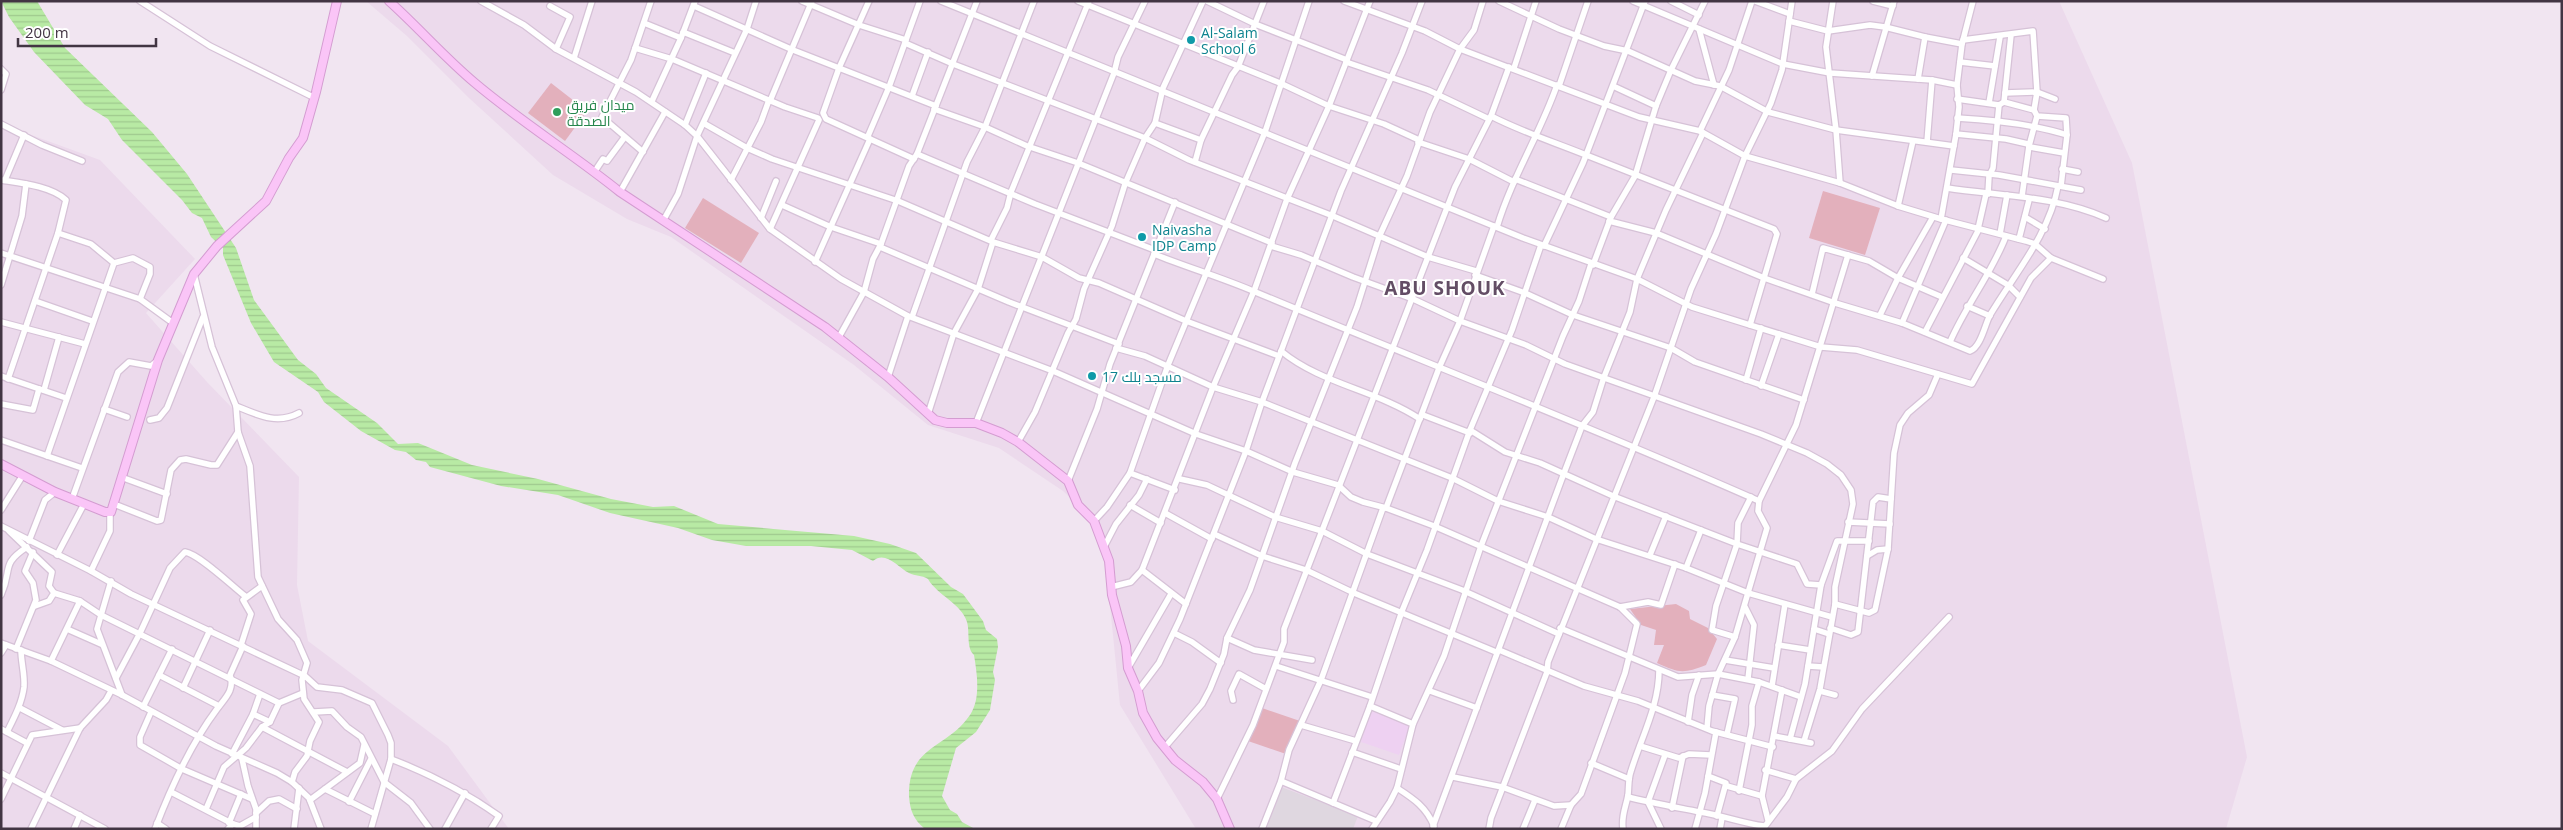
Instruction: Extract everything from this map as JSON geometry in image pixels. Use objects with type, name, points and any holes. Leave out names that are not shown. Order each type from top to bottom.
[{"type":"street","points":[[140,1],[210,46],[315,98]]},
{"type":"street","points":[[91,571],[110,531],[110,513],[158,360],[194,274],[217,246],[266,201],[272,193],[289,158],[303,138],[315,98],[337,1]]},
{"type":"street","points":[[389,1],[474,82],[595,171],[620,192],[840,338],[939,422],[976,423],[1018,442],[1068,481],[1078,505],[1094,521],[1109,561],[1111,587],[1126,646],[1128,668],[1138,691],[1143,713],[1175,760],[1203,782],[1217,799],[1230,829]]},
{"type":"street","points":[[482,1],[524,25],[556,49],[652,102],[685,125],[697,136],[770,229],[815,262],[910,317],[1053,371],[1101,394],[1196,434],[1246,451],[1293,472],[1338,485],[1351,497],[1434,526],[1530,566],[1620,607],[1637,624],[1628,655],[1625,674],[1581,794],[1571,805],[1561,829]]},
{"type":"street","points":[[574,58],[592,1]]},
{"type":"street","points":[[644,152],[624,138],[602,117],[621,84],[636,48],[651,1]]},
{"type":"street","points":[[663,221],[678,194],[697,136],[747,30],[756,1]]},
{"type":"street","points":[[802,1],[906,42],[953,64],[1145,138],[1195,162],[1333,216],[1428,257],[1476,273],[1573,315],[1671,348],[1695,362],[1804,400]]},
{"type":"street","points":[[770,229],[821,117],[839,68],[868,1]]},
{"type":"street","points":[[815,262],[869,138],[920,1]]},
{"type":"street","points":[[941,1],[972,16],[1164,94],[1265,132],[1496,227],[1637,279],[1686,303],[1821,347],[1858,350],[1972,384],[2033,274],[2051,258]]},
{"type":"street","points":[[840,338],[864,292],[873,259],[898,201],[909,166],[916,156],[977,1]]},
{"type":"street","points":[[888,377],[964,172],[985,127],[1034,1]]},
{"type":"street","points":[[1078,1],[1088,3],[1132,25],[1280,83],[1329,106],[1373,120],[1419,141],[1565,198],[1610,219],[1656,233],[1764,278],[1835,303],[1880,315],[1974,350],[1990,316],[2008,285],[2045,229],[2059,186],[2067,135],[2066,118],[2036,113],[2002,104],[1957,99]]},
{"type":"street","points":[[976,423],[1023,306],[1030,281],[1042,257],[1096,120],[1115,66],[1144,1]]},
{"type":"street","points":[[1018,442],[1036,412],[1072,327],[1084,289],[1090,280],[1125,184],[1145,138],[1155,123],[1164,88],[1183,44],[1205,1],[1255,24],[1346,61],[1438,95],[1536,137],[1586,155],[1635,176],[1726,208],[1776,232],[1750,325]]},
{"type":"street","points":[[1195,162],[1201,140],[1232,74],[1238,67],[1264,1]]},
{"type":"street","points":[[1094,521],[1130,473],[1149,414],[1168,365],[1227,225],[1243,180],[1265,132],[1309,1]]},
{"type":"street","points":[[1344,1],[1413,26],[1460,49],[1607,105],[1652,120],[1701,132],[1745,156],[1840,183],[1898,206],[1943,220],[2035,244],[2051,258],[2103,279]]},
{"type":"street","points":[[1111,587],[1131,582],[1142,570],[1160,522],[1180,479],[1213,387],[1254,291],[1287,199],[1329,106],[1370,1]]},
{"type":"street","points":[[1138,691],[1159,663],[1186,604],[1246,451],[1262,402],[1351,168],[1392,77],[1422,1]]},
{"type":"street","points":[[1165,747],[1202,704],[1220,663],[1226,638],[1250,590],[1275,517],[1348,329],[1379,237],[1438,95],[1460,49],[1474,30],[1482,1]]},
{"type":"street","points":[[1499,1],[1577,36],[1604,46],[1628,51],[1695,81],[1717,85],[1768,112],[1836,130],[1954,146]]},
{"type":"street","points":[[1217,799],[1253,724],[1276,666],[1284,642],[1284,629],[1338,485],[1358,442],[1447,207],[1490,118],[1536,1]]},
{"type":"street","points":[[1262,829],[1281,781],[1289,750],[1321,680],[1367,554],[1405,460],[1439,368],[1460,321],[1476,273],[1506,198],[1544,123],[1577,36],[1588,1]]},
{"type":"street","points":[[1633,1],[1644,3],[1783,64],[1830,73],[1932,80],[1957,85]]},
{"type":"street","points":[[1671,1],[1698,15]]},
{"type":"street","points":[[1372,829],[1397,788],[1414,724],[1430,691],[1481,546],[1516,455],[1610,219],[1635,176],[1656,106],[1671,70],[1696,27],[1698,15],[1705,1]]},
{"type":"street","points":[[1434,827],[1582,426],[1593,412],[1604,377],[1632,305],[1637,279],[1701,132],[1717,85],[1729,70],[1736,43],[1753,1],[1817,30],[1828,31],[1870,25],[1885,27],[1925,38],[1963,42],[2033,31],[2037,92],[2036,113],[2023,180],[2022,196]]},
{"type":"street","points":[[1489,829],[1502,787],[1547,672],[1548,662],[1654,397],[1686,303],[1726,208],[1745,156],[1768,112],[1783,64],[1792,1]]},
{"type":"street","points":[[1833,1],[1826,47],[1840,183]]},
{"type":"street","points":[[1872,1],[1893,3],[1872,76]]},
{"type":"street","points":[[1902,323],[1919,288],[1943,220],[1958,118],[1957,85],[1960,62],[1973,1]]},
{"type":"street","points":[[731,180],[761,122],[810,3]]},
{"type":"street","points":[[928,414],[954,333],[978,288],[992,241],[1007,208],[1011,192],[1088,3]]},
{"type":"street","points":[[1333,803],[1452,478],[1543,245],[1586,155],[1607,105],[1644,3]]},
{"type":"street","points":[[652,102],[694,4],[792,50],[912,96],[935,108],[1030,147],[1078,163],[1125,184],[1175,202],[1272,244],[1316,260],[1365,282],[1413,299],[1460,321],[1507,338],[1554,359],[1654,397],[1785,443],[1827,464],[1841,476],[1853,494],[1852,510],[1835,587],[1835,604],[1820,691],[1804,741]]},
{"type":"street","points":[[550,6],[570,17],[556,49]]},
{"type":"street","points":[[644,23],[735,53]]},
{"type":"street","points":[[1696,27],[1717,85]]},
{"type":"street","points":[[1924,332],[1979,229],[1989,176],[1993,168],[1998,122],[2005,93],[2011,35]]},
{"type":"street","points":[[1989,103],[2000,37]]},
{"type":"street","points":[[1918,79],[1925,38]]},
{"type":"street","points":[[636,48],[672,59],[808,116],[821,117],[869,138],[964,172],[1059,214],[1254,291],[1323,322],[1348,329],[1439,368],[1537,406],[1759,500]]},
{"type":"street","points":[[912,96],[928,52]]},
{"type":"street","points":[[1960,62],[1996,66]]},
{"type":"street","points":[[1,69],[6,74],[1,90]]},
{"type":"street","points":[[685,125],[706,73]]},
{"type":"street","points":[[1927,142],[1932,80]]},
{"type":"street","points":[[1613,86],[1656,106]]},
{"type":"street","points":[[2005,93],[2037,92],[2055,99]]},
{"type":"street","points":[[620,192],[665,112]]},
{"type":"street","points":[[1958,118],[2034,127],[2067,135]]},
{"type":"street","points":[[1155,123],[1201,140]]},
{"type":"street","points":[[1,124],[82,160]]},
{"type":"street","points":[[704,124],[747,148],[799,168],[898,201],[992,241],[1042,257],[1079,278],[1090,280],[1136,301],[1234,340],[1280,354],[1307,370],[1375,395],[1421,417],[1470,432],[1498,449],[1564,473],[1613,496],[1737,544],[1797,564],[1807,584],[1822,584],[1835,587]]},
{"type":"street","points":[[1956,134],[2021,142],[2030,146],[2064,153]]},
{"type":"street","points":[[8,379],[58,233],[66,200],[61,195],[26,184],[3,180],[24,135]]},
{"type":"street","points":[[595,171],[603,159],[607,161],[624,138]]},
{"type":"street","points":[[1898,206],[1913,140]]},
{"type":"street","points":[[2062,169],[2078,172]]},
{"type":"street","points":[[1951,170],[2081,190]]},
{"type":"street","points":[[761,218],[776,181]]},
{"type":"street","points":[[1,285],[22,216],[26,184]]},
{"type":"street","points":[[1947,188],[2007,196],[2013,194],[2029,200],[2087,210],[2106,218]]},
{"type":"street","points":[[1950,342],[1967,306],[1987,273],[2003,235],[2007,196]]},
{"type":"street","points":[[2019,239],[2029,200]]},
{"type":"street","points":[[1068,481],[1098,408],[1118,346],[1175,202]]},
{"type":"street","points":[[782,205],[1072,327],[1168,365],[1213,387],[1262,402],[1452,478],[1498,501],[1548,516],[1596,539],[1650,555],[1748,593],[1832,617]]},
{"type":"street","points":[[1880,315],[1898,278],[1934,217]]},
{"type":"street","points":[[2025,217],[2045,229]]},
{"type":"street","points":[[58,233],[91,244],[114,263]]},
{"type":"street","points":[[1812,294],[1823,248],[1877,265],[1898,278],[1942,297]]},
{"type":"street","points":[[1,253],[140,299],[173,323]]},
{"type":"street","points":[[1707,728],[1712,695],[1718,674],[1735,637],[1767,528],[1758,511],[1759,500],[1785,443],[1796,425],[1835,303],[1848,255]]},
{"type":"street","points":[[114,263],[133,258],[150,267],[150,274],[140,299]]},
{"type":"street","points":[[1963,258],[2008,285],[2020,297]]},
{"type":"street","points":[[47,456],[104,286],[114,263]]},
{"type":"street","points":[[194,274],[217,363],[236,406],[238,432],[252,476],[255,554],[262,586],[278,619],[297,640],[307,663],[305,676],[302,680],[304,702],[314,712],[319,722],[310,741],[308,752],[295,772],[292,782]]},
{"type":"street","points":[[35,301],[92,321]]},
{"type":"street","points":[[1967,306],[1990,316]]},
{"type":"street","points":[[150,420],[159,418],[167,408],[204,316]]},
{"type":"street","points":[[1,322],[85,344]]},
{"type":"street","points":[[1746,380],[1761,328]]},
{"type":"street","points":[[1761,386],[1779,334]]},
{"type":"street","points":[[1,404],[32,410],[42,389],[59,337]]},
{"type":"street","points":[[72,499],[114,379],[122,366],[129,362],[151,366],[158,360]]},
{"type":"street","points":[[1835,604],[1869,613],[1875,610],[1888,548],[1894,453],[1900,425],[1908,413],[1930,395],[1938,374]]},
{"type":"street","points":[[1,376],[66,398]]},
{"type":"street","points":[[236,406],[274,420],[286,419],[299,413]]},
{"type":"street","points":[[104,409],[127,417]]},
{"type":"street","points":[[114,504],[157,522],[163,516],[171,470],[180,460],[191,459],[217,465],[238,432]]},
{"type":"street","points":[[1,440],[82,468]]},
{"type":"street","points":[[1,464],[55,492],[110,513]]},
{"type":"street","points":[[1130,473],[1175,490]]},
{"type":"street","points":[[1,510],[23,476]]},
{"type":"street","points":[[121,477],[167,494]]},
{"type":"street","points":[[1104,547],[1116,524],[1139,495],[1147,479]]},
{"type":"street","points":[[1180,479],[1207,485],[1275,517],[1322,531],[1367,554],[1417,572],[1512,613],[1628,655],[1658,670],[1678,677],[1718,674],[1748,679],[1801,697]]},
{"type":"street","points":[[29,541],[45,500],[55,492]]},
{"type":"street","points":[[1735,637],[1712,630],[1724,583],[1737,544],[1738,523],[1751,497]]},
{"type":"street","points":[[1814,629],[1855,634],[1858,630],[1874,498],[1891,499]]},
{"type":"street","points":[[57,555],[84,504]]},
{"type":"street","points":[[1130,505],[1160,522]]},
{"type":"street","points":[[1165,513],[1213,536],[1262,556],[1306,570],[1354,593],[1547,672],[1653,708],[1716,732],[1773,747]]},
{"type":"street","points":[[1650,555],[1666,516]]},
{"type":"street","points":[[1848,522],[1890,524]]},
{"type":"street","points":[[4,527],[111,581],[131,594],[154,603],[305,676],[317,686],[342,690],[372,704],[391,742],[391,758],[371,829]]},
{"type":"street","points":[[4,527],[33,552],[52,572],[49,586],[54,592],[80,601],[101,616],[196,660],[232,682],[278,703]]},
{"type":"street","points":[[1686,568],[1701,530]]},
{"type":"street","points":[[1790,739],[1808,666],[1822,584],[1837,541],[1869,541]]},
{"type":"street","points":[[1,595],[6,582],[3,570],[10,558],[27,547]]},
{"type":"street","points":[[1867,556],[1877,550],[1888,548]]},
{"type":"street","points":[[27,744],[4,731],[20,708],[20,699],[24,687],[19,650],[35,606],[33,583],[26,571],[33,552]]},
{"type":"street","points":[[116,678],[140,634],[170,568],[184,552],[214,570],[245,596]]},
{"type":"street","points":[[1620,607],[1648,602],[1661,605],[1674,564]]},
{"type":"street","points":[[1142,570],[1186,604]]},
{"type":"street","points":[[111,581],[97,629],[101,644],[122,695]]},
{"type":"street","points":[[166,829],[156,826],[170,792],[197,736],[229,695],[232,682],[230,675],[242,645],[251,614],[243,602],[245,596],[262,586]]},
{"type":"street","points":[[35,606],[49,601],[54,592]]},
{"type":"street","points":[[1128,668],[1171,594]]},
{"type":"street","points":[[51,661],[80,601]]},
{"type":"street","points":[[1772,686],[1785,604]]},
{"type":"street","points":[[1744,607],[1754,625],[1748,679]]},
{"type":"street","points":[[1628,796],[1672,808],[1700,812],[1763,828],[1787,797],[1796,779],[1832,750],[1862,709],[1949,617]]},
{"type":"street","points":[[66,629],[101,644]]},
{"type":"street","points":[[182,688],[210,630]]},
{"type":"street","points":[[1174,633],[1192,642],[1220,663]]},
{"type":"street","points":[[1226,638],[1254,650],[1312,660]]},
{"type":"street","points":[[1,653],[4,644],[51,661],[122,695],[242,759],[292,782],[310,800],[321,829]]},
{"type":"street","points":[[1778,645],[1810,650]]},
{"type":"street","points":[[143,707],[172,649]]},
{"type":"street","points":[[1726,660],[1774,668]]},
{"type":"street","points":[[1276,666],[1372,697]]},
{"type":"street","points":[[1808,666],[1823,667]]},
{"type":"street","points":[[1623,829],[1622,816],[1628,796],[1629,779],[1659,686],[1658,670]]},
{"type":"street","points":[[1233,700],[1231,691],[1239,674],[1266,689]]},
{"type":"street","points":[[159,675],[219,706]]},
{"type":"street","points":[[1688,722],[1692,695],[1699,675]]},
{"type":"street","points":[[1739,791],[1752,706],[1759,682]]},
{"type":"street","points":[[1768,820],[1762,796],[1765,770],[1773,747],[1782,690]]},
{"type":"street","points":[[31,829],[80,728],[106,700],[111,691]]},
{"type":"street","points":[[1430,691],[1477,708]]},
{"type":"street","points":[[1820,691],[1835,695]]},
{"type":"street","points":[[234,754],[246,748],[262,727],[270,722],[278,703],[303,693]]},
{"type":"street","points":[[206,809],[224,767],[234,754],[253,714],[260,694]]},
{"type":"street","points":[[1712,695],[1735,699],[1727,734]]},
{"type":"street","points":[[1370,706],[1414,724]]},
{"type":"street","points":[[20,708],[62,730]]},
{"type":"street","points":[[314,712],[332,711],[347,728],[361,737],[384,782],[411,803],[430,829]]},
{"type":"street","points":[[151,712],[140,737],[140,745],[182,769],[252,799]]},
{"type":"street","points":[[253,714],[270,722]]},
{"type":"street","points":[[1301,725],[1356,741]]},
{"type":"street","points":[[262,727],[347,772]]},
{"type":"street","points":[[1,799],[32,735],[36,732],[80,728]]},
{"type":"street","points":[[1695,829],[1716,732]]},
{"type":"street","points":[[1774,736],[1811,743]]},
{"type":"street","points":[[310,800],[360,763],[364,745]]},
{"type":"street","points":[[1640,746],[1679,758],[1688,754],[1711,755]]},
{"type":"street","points":[[1352,752],[1401,769]]},
{"type":"street","points":[[1661,829],[1648,802],[1665,754]]},
{"type":"street","points":[[1672,808],[1684,756]]},
{"type":"street","points":[[391,758],[432,774],[499,816],[491,829]]},
{"type":"street","points":[[242,759],[256,815],[256,829]]},
{"type":"street","points":[[349,802],[371,759]]},
{"type":"street","points":[[1591,763],[1629,779]]},
{"type":"street","points":[[1765,770],[1796,779]]},
{"type":"street","points":[[1,773],[105,829]]},
{"type":"street","points":[[1708,776],[1724,781],[1727,786],[1739,791],[1762,796]]},
{"type":"street","points":[[1453,777],[1502,787],[1554,806],[1571,805]]},
{"type":"street","points":[[1281,781],[1376,820]]},
{"type":"street","points":[[1720,829],[1720,817],[1727,786]]},
{"type":"street","points":[[294,829],[299,788]]},
{"type":"street","points":[[1397,788],[1421,804],[1429,814],[1434,827]]},
{"type":"street","points":[[325,789],[375,814]]},
{"type":"street","points":[[170,792],[206,809],[230,825],[240,826],[273,800],[279,799],[297,809]]},
{"type":"street","points":[[445,829],[465,793]]},
{"type":"street","points":[[230,825],[241,794]]},
{"type":"street","points":[[1523,829],[1535,800]]},
{"type":"street","points":[[74,829],[80,815]]},
{"type":"shaded area","points":[[1,1],[37,1],[65,48],[152,132],[187,174],[236,248],[254,300],[298,360],[316,374],[326,388],[377,423],[398,444],[418,443],[472,465],[538,479],[611,499],[653,507],[674,506],[718,524],[854,536],[890,544],[916,553],[951,587],[963,594],[983,621],[986,630],[997,639],[998,647],[993,672],[995,680],[990,710],[976,732],[956,748],[942,796],[950,810],[957,814],[962,822],[975,829],[925,829],[915,819],[910,806],[910,779],[915,767],[930,749],[961,726],[970,715],[977,694],[975,662],[969,644],[967,622],[960,610],[937,590],[928,579],[909,573],[887,558],[882,557],[873,561],[852,550],[811,546],[746,546],[712,540],[678,528],[610,513],[558,495],[501,486],[430,467],[426,462],[416,460],[406,452],[395,450],[361,431],[324,402],[318,392],[274,362],[251,323],[223,255],[223,248],[211,237],[202,218],[192,213],[182,200],[122,140],[108,119],[85,105],[34,52],[9,17]]},
{"type":"shaded area","points":[[366,1],[2059,1],[2132,163],[2247,757],[2226,829],[1196,829],[1120,705],[1104,546],[1096,523],[1080,507],[1063,491],[999,448],[928,425],[854,365],[671,237],[627,219],[553,175],[469,98],[407,36]]},
{"type":"shaded area","name":"ميدان فريق الصدقة","points":[[551,83],[587,111],[565,141],[528,113]]},
{"type":"shaded area","points":[[1,124],[100,160],[195,259],[146,313],[207,382],[299,477],[297,585],[308,641],[448,746],[509,829],[1,829]]},
{"type":"shaded area","points":[[1823,191],[1880,208],[1865,255],[1809,238]]},
{"type":"shaded area","points":[[703,198],[759,233],[741,263],[685,228]]},
{"type":"shaded area","points":[[1676,604],[1689,611],[1690,619],[1708,628],[1717,639],[1706,665],[1692,670],[1681,671],[1657,663],[1664,645],[1654,645],[1656,630],[1641,625],[1630,609]]},
{"type":"shaded area","points":[[1262,708],[1300,721],[1286,754],[1248,741]]},
{"type":"shaded area","points":[[1371,711],[1410,725],[1399,755],[1361,742]]},
{"type":"shaded area","points":[[1281,787],[1358,816],[1353,829],[1265,829]]},
{"type":"place","name":"Al-Salam School 6","points":[[1191,40]]},
{"type":"place","name":"ميدان فريق الصدقة","points":[[557,112]]},
{"type":"place","name":"Naivasha IDP Camp","points":[[1142,237]]},
{"type":"place","name":"مسجد بلك 17","points":[[1092,376]]},
{"type":"district","name":"ABU SHOUK","points":[[1445,288]]}]
